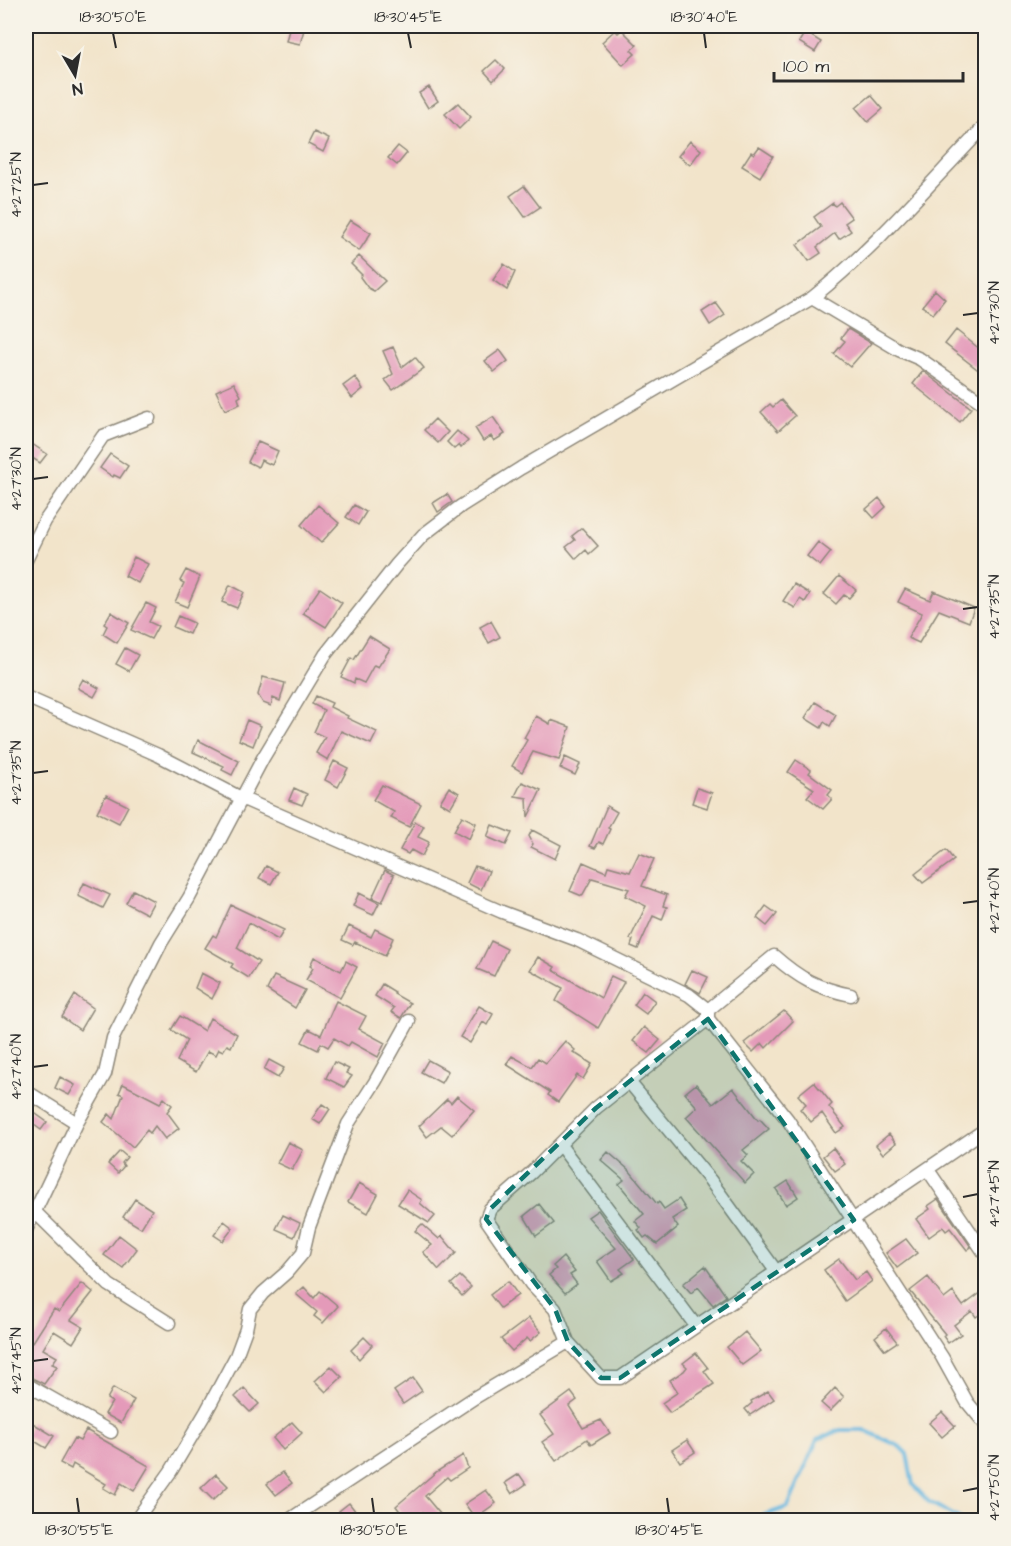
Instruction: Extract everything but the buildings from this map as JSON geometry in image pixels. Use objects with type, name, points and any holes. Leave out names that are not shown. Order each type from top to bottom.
[{"type":"street","points":[[26,1230],[77,1123],[105,1074],[113,1038],[160,943],[189,898],[241,798],[325,655],[352,618],[423,535],[461,506],[521,468],[812,298],[838,277],[922,196],[986,125]]},
{"type":"street","points":[[812,298],[899,350],[920,359],[986,405]]},
{"type":"street","points":[[26,560],[45,520],[103,436],[149,418]]},
{"type":"street","points":[[26,697],[158,755],[241,798],[502,912],[577,940],[689,995],[708,1015],[788,1120],[942,1358],[967,1402],[986,1425]]},
{"type":"street","points":[[851,995],[819,988],[794,974],[774,956],[630,1083],[596,1108],[560,1146],[490,1209],[486,1219],[531,1284],[555,1309],[568,1342],[601,1378],[620,1378],[986,1129]]},
{"type":"street","points":[[136,1521],[171,1471],[206,1412],[236,1356],[246,1329],[250,1309],[262,1293],[287,1272],[303,1253],[309,1227],[348,1124],[375,1082],[409,1021]]},
{"type":"street","points":[[630,1083],[710,1180],[776,1271]]},
{"type":"street","points":[[26,1091],[77,1123]]},
{"type":"street","points":[[560,1146],[696,1326]]},
{"type":"street","points":[[928,1170],[986,1255]]},
{"type":"street","points":[[34,1211],[109,1285],[169,1323]]},
{"type":"street","points":[[289,1521],[474,1398],[568,1342]]},
{"type":"street","points":[[26,1384],[111,1432]]},
{"type":"highlighted area","points":[[708,1019],[854,1220],[620,1378],[601,1378],[568,1342],[555,1309],[486,1219],[490,1209],[596,1108]]},
{"type":"waterway","points":[[713,1520],[721,1517],[756,1518],[788,1507],[817,1440],[840,1430],[864,1430],[899,1446],[907,1454],[913,1485],[929,1502],[962,1520]]}]
